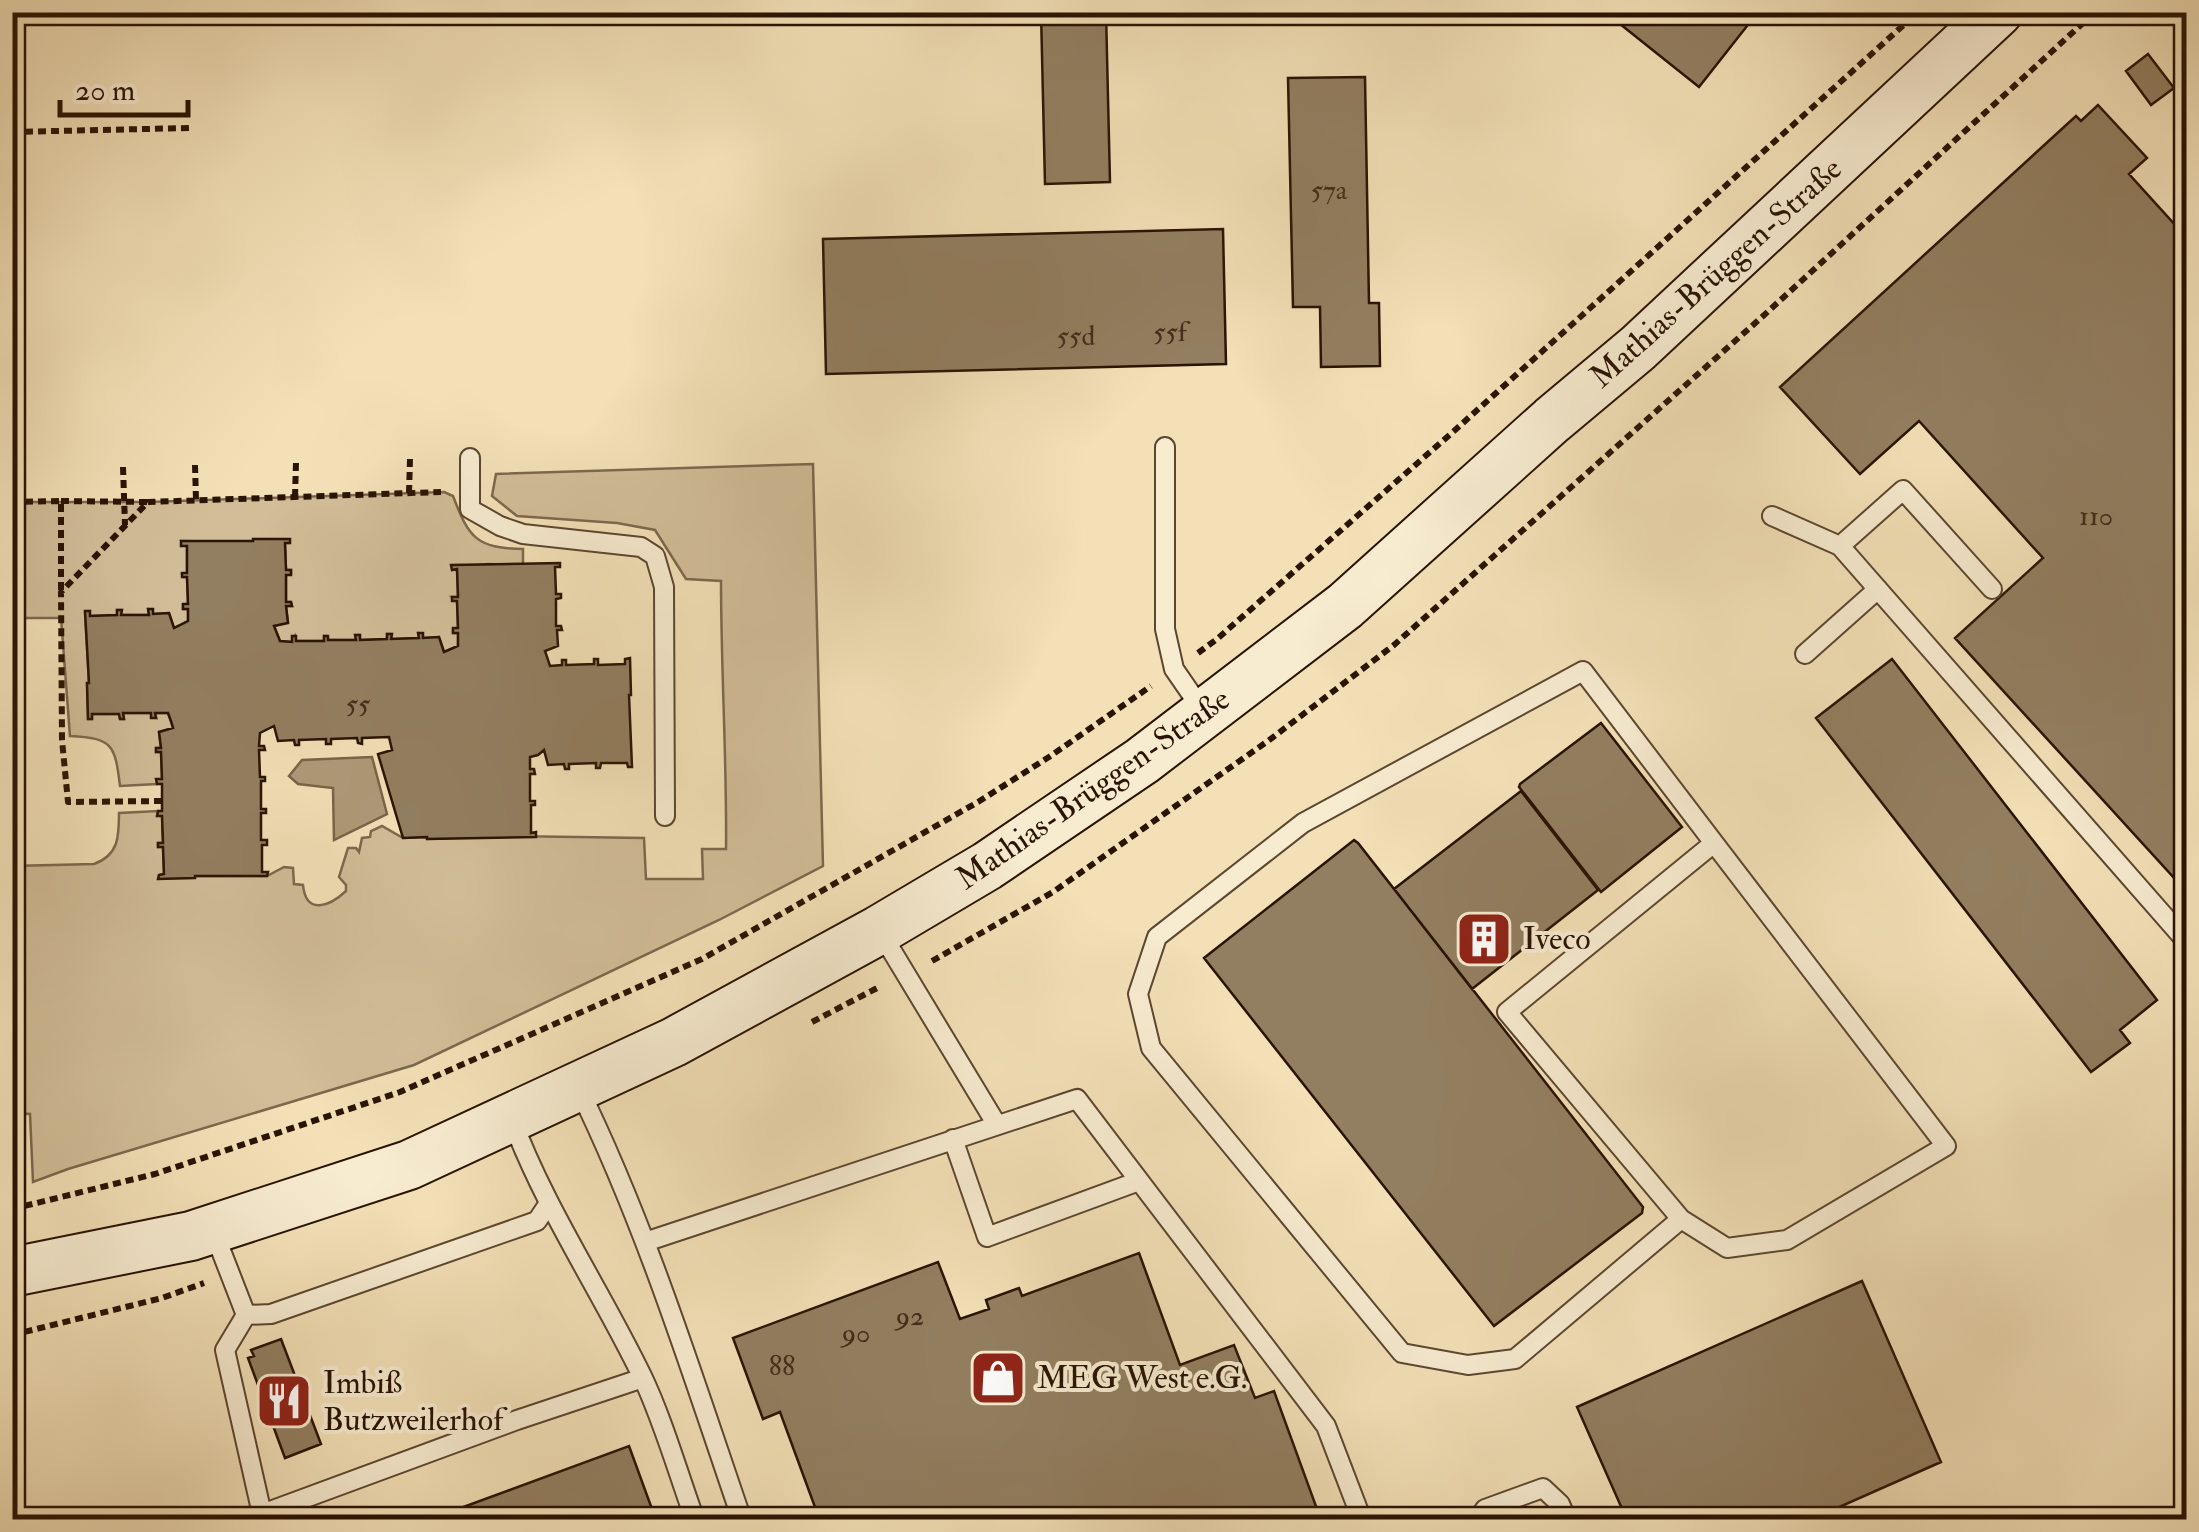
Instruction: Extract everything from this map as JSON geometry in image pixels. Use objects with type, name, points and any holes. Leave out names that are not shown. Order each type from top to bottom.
[{"type":"street","name":"Mathias-Brüggen-Straße","points":[[12,1272],[191,1236],[409,1165],[674,1042],[987,866],[1142,761],[1346,606],[1638,348],[1998,12]]},
{"type":"lane","points":[[1165,447],[1165,629],[1174,669],[1204,713]]},
{"type":"lane","points":[[470,458],[470,509],[500,526],[523,534],[641,548],[654,556],[664,587],[665,816]]},
{"type":"lane","points":[[1840,546],[1902,490],[1992,589]]},
{"type":"lane","points":[[1772,516],[1840,546],[2186,941]]},
{"type":"lane","points":[[1805,654],[1878,590]]},
{"type":"lane","points":[[1681,1219],[1515,1359],[1468,1365],[1402,1352],[1151,1048],[1138,994],[1157,937],[1304,823],[1583,671],[1714,842],[1946,1146],[1787,1240],[1728,1248],[1681,1219],[1507,1012],[1714,842]]},
{"type":"lane","points":[[879,930],[997,1125]]},
{"type":"lane","points":[[578,1087],[646,1242],[742,1520]]},
{"type":"lane","points":[[646,1242],[1077,1099],[1326,1426],[1362,1520]]},
{"type":"lane","points":[[511,1117],[548,1203],[643,1378],[695,1520]]},
{"type":"lane","points":[[953,1140],[987,1237],[1139,1182]]},
{"type":"lane","points":[[246,1316],[271,1314],[538,1221],[548,1203]]},
{"type":"lane","points":[[212,1229],[246,1316]]},
{"type":"lane","points":[[246,1316],[225,1350],[263,1517],[517,1420],[643,1378]]},
{"type":"lane","points":[[1478,1520],[1485,1509],[1543,1488],[1560,1504],[1566,1520]]},
{"type":"path","points":[[12,1209],[156,1174],[400,1092],[702,959],[978,802],[1218,640],[1918,12]]},
{"type":"path","points":[[1679,392],[2096,12]]},
{"type":"path","points":[[12,132],[190,128]]},
{"type":"path","points":[[12,502],[148,502],[444,492],[470,458]]},
{"type":"path","points":[[409,493],[410,459]]},
{"type":"path","points":[[295,497],[296,462]]},
{"type":"path","points":[[195,465],[196,500]]},
{"type":"path","points":[[123,467],[124,526]]},
{"type":"path","points":[[61,501],[62,740],[68,802],[162,801]]},
{"type":"path","points":[[61,592],[148,502]]},
{"type":"shaded area","points":[[813,464],[823,866],[719,920],[414,1065],[33,1182],[30,1114],[14,1113],[12,866],[94,864],[113,850],[119,813],[158,811],[162,816],[163,843],[158,843],[158,847],[163,847],[164,874],[159,879],[267,876],[284,867],[293,868],[294,884],[303,885],[309,901],[320,905],[346,891],[339,877],[348,848],[359,852],[362,838],[370,837],[371,831],[382,826],[403,838],[644,838],[646,879],[703,879],[702,849],[726,849],[721,581],[686,579],[655,530],[617,523],[517,516],[492,496],[496,474]]},
{"type":"shaded area","points":[[444,492],[453,496],[476,538],[494,546],[523,549],[523,565],[487,564],[457,569],[458,597],[452,597],[457,601],[458,628],[453,633],[458,633],[458,646],[444,652],[439,637],[423,638],[419,634],[419,638],[391,639],[391,634],[387,634],[387,639],[360,640],[359,635],[356,640],[328,640],[324,636],[324,641],[296,641],[295,636],[292,642],[280,641],[274,626],[288,622],[286,606],[292,606],[286,602],[286,575],[291,570],[286,570],[285,543],[290,543],[182,541],[187,546],[187,573],[182,574],[187,577],[188,604],[183,609],[188,609],[188,621],[174,628],[169,613],[153,614],[149,610],[149,615],[121,615],[121,610],[117,610],[117,615],[90,616],[89,611],[85,612],[88,719],[92,719],[92,714],[119,714],[124,719],[123,713],[151,713],[156,717],[155,713],[168,713],[173,728],[159,732],[161,748],[156,748],[156,752],[161,752],[162,779],[157,784],[120,786],[109,746],[95,739],[70,736],[61,618],[13,618],[12,502],[148,502]]},
{"type":"shaded area","points":[[372,757],[387,814],[334,840],[333,788],[298,784],[289,776],[302,760]]},
{"type":"building","points":[[1041,12],[1106,12],[1110,182],[1045,184]]},
{"type":"building","points":[[1613,12],[1758,12],[1699,87],[1610,16]]},
{"type":"building","points":[[2148,54],[2174,88],[2151,105],[2126,71]]},
{"type":"building","points":[[1365,77],[1369,303],[1379,303],[1380,366],[1321,367],[1320,307],[1293,307],[1288,78]]},
{"type":"building","points":[[2098,105],[2147,158],[2129,174],[2186,237],[2186,891],[1955,638],[2043,558],[1919,421],[1860,474],[1780,387],[2076,116],[2081,121]]},
{"type":"building","points":[[1223,229],[1226,364],[826,374],[823,239]]},
{"type":"building","points":[[290,539],[290,543],[285,543],[286,570],[291,570],[291,575],[286,575],[286,602],[292,606],[286,606],[288,623],[274,626],[280,641],[292,642],[292,636],[296,636],[296,641],[324,641],[324,636],[328,640],[356,640],[355,635],[360,635],[360,640],[387,639],[387,634],[392,634],[391,639],[419,638],[418,633],[423,633],[423,638],[439,637],[444,652],[458,646],[458,633],[453,633],[453,628],[458,628],[457,601],[452,601],[452,597],[458,597],[457,569],[452,570],[451,565],[560,563],[560,567],[555,567],[556,594],[561,594],[556,599],[556,626],[562,630],[557,630],[558,646],[545,651],[550,666],[562,665],[562,660],[566,660],[566,665],[594,664],[594,659],[598,659],[598,665],[625,664],[625,659],[630,658],[632,767],[627,763],[601,763],[596,768],[596,763],[569,764],[569,769],[565,769],[564,764],[548,765],[544,750],[530,757],[530,769],[535,774],[530,774],[530,801],[535,801],[531,805],[531,833],[536,832],[536,837],[403,838],[378,754],[392,750],[389,737],[362,738],[362,744],[357,738],[331,739],[331,744],[326,744],[326,739],[299,740],[299,745],[295,745],[294,740],[278,741],[274,726],[260,733],[259,746],[265,750],[259,750],[260,777],[265,777],[261,781],[261,809],[266,809],[266,813],[261,813],[261,840],[267,840],[267,845],[262,845],[262,872],[268,872],[267,876],[158,879],[164,874],[163,847],[158,847],[158,843],[163,843],[162,816],[157,816],[162,811],[162,784],[157,784],[156,779],[162,779],[161,752],[156,752],[156,748],[161,748],[159,732],[173,728],[168,713],[155,713],[156,718],[151,718],[151,713],[123,713],[124,719],[119,714],[92,714],[92,719],[88,719],[85,611],[90,611],[90,616],[117,615],[117,610],[122,610],[121,615],[149,615],[148,609],[153,609],[153,614],[169,613],[174,628],[188,621],[188,609],[183,609],[183,604],[188,604],[187,577],[182,577],[182,573],[187,573],[187,546],[181,546],[181,541]]},
{"type":"building","points":[[1892,659],[2157,1000],[2120,1030],[2130,1043],[2091,1072],[1816,718]]},
{"type":"building","points":[[1601,723],[1682,827],[1601,892],[1519,787]]},
{"type":"building","name":"Iveco","points":[[1521,791],[1598,890],[1472,989],[1394,889]]},
{"type":"building","points":[[1354,840],[1643,1207],[1642,1213],[1494,1326],[1204,958]]},
{"type":"building","name":"MEG West e.G.","points":[[1139,1253],[1180,1365],[1234,1345],[1255,1398],[1274,1391],[1321,1520],[815,1520],[819,1518],[780,1412],[763,1419],[733,1338],[938,1262],[960,1319],[989,1309],[986,1300],[1019,1288],[1022,1296]]},
{"type":"building","points":[[1862,1281],[1941,1462],[1810,1520],[1627,1520],[1577,1407]]},
{"type":"building","name":"Imbiß Butzweilerhof","points":[[281,1339],[321,1444],[285,1458],[248,1358],[254,1356],[251,1350]]},
{"type":"building","points":[[629,1446],[656,1520],[428,1520]]},
{"type":"place","name":"Iveco","points":[[1484,939]]},
{"type":"place","name":"MEG West e.G.","points":[[998,1378]]},
{"type":"place","name":"Imbiß Butzweilerhof","points":[[284,1401]]}]
